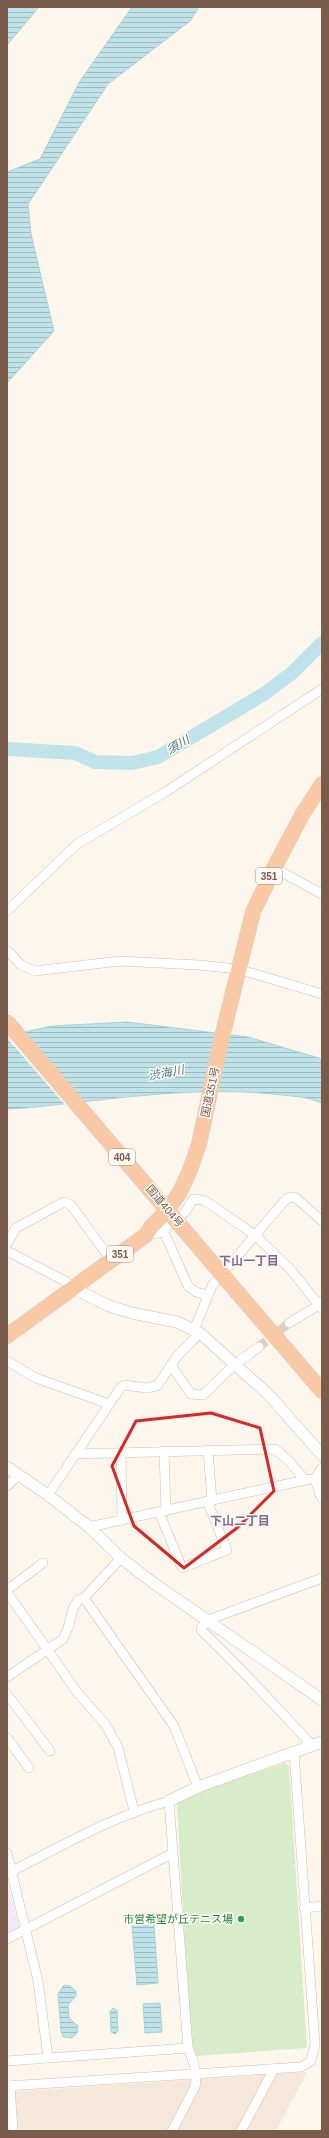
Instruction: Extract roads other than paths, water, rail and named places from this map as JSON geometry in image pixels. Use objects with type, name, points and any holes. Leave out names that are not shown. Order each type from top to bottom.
[{"type":"highway","name":"国道351号","points":[[7,1336],[146,1235],[151,1226],[165,1213],[180,1192],[199,1144],[237,973],[253,912],[302,815],[322,784]]},
{"type":"highway","name":"国道404号","points":[[7,1022],[322,1391]]},
{"type":"street","points":[[7,911],[77,844],[168,791],[322,689]]},
{"type":"street","points":[[274,868],[322,894]]},
{"type":"street","points":[[7,950],[21,965],[35,970],[120,961],[237,973],[322,994]]},
{"type":"street","points":[[48,1495],[109,1404],[124,1385],[146,1388],[157,1386],[178,1355],[197,1332],[207,1296],[217,1280],[286,1199],[291,1197],[296,1198],[322,1221]]},
{"type":"street","points":[[164,1232],[167,1226],[185,1212],[193,1199],[198,1199],[210,1204],[255,1235],[291,1270],[321,1305],[289,1324]]},
{"type":"street","points":[[7,1244],[16,1228],[64,1202],[71,1205],[111,1260]]},
{"type":"street","points":[[146,1235],[164,1232]]},
{"type":"street","points":[[164,1232],[188,1286],[196,1292],[207,1296]]},
{"type":"street","points":[[7,1251],[65,1281],[73,1288],[109,1306],[132,1313],[177,1322],[197,1332],[269,1395],[322,1455]]},
{"type":"street","points":[[171,1365],[192,1394],[203,1395],[235,1364],[259,1347]]},
{"type":"street","points":[[7,1361],[36,1378],[109,1404]]},
{"type":"street","points":[[75,1454],[275,1448],[311,1480],[322,1497]]},
{"type":"street","points":[[164,1451],[163,1512],[182,1568],[227,1550],[209,1501],[208,1450]]},
{"type":"street","points":[[121,1453],[122,1520]]},
{"type":"street","points":[[7,1467],[48,1495],[89,1528],[121,1558],[322,1700]]},
{"type":"street","points":[[89,1528],[311,1480],[322,1469]]},
{"type":"street","points":[[7,1486],[19,1476]]},
{"type":"street","points":[[7,1677],[63,1638],[68,1628],[72,1609],[78,1600],[84,1598],[121,1558]]},
{"type":"street","points":[[43,1564],[7,1591],[46,1649],[77,1692],[104,1724],[118,1746],[134,1811]]},
{"type":"street","points":[[12,1871],[68,1842],[134,1811],[169,1801],[198,1787],[317,1744],[247,1677],[230,1657],[201,1630],[204,1623],[208,1620],[322,1578]]},
{"type":"street","points":[[84,1598],[174,1726],[198,1787]]},
{"type":"street","points":[[7,1694],[50,1751]]},
{"type":"street","points":[[7,1738],[29,1768]]},
{"type":"street","points":[[13,2131],[9,2086],[274,2069],[306,2066],[311,2061],[315,2050],[294,1752]]},
{"type":"street","points":[[169,1801],[188,2048],[196,2074],[195,2087],[172,2131]]},
{"type":"street","points":[[7,1853],[38,1981],[48,2058]]},
{"type":"street","points":[[7,1939],[173,1853]]},
{"type":"street","points":[[304,1908],[322,1906]]},
{"type":"street","points":[[7,2061],[188,2048]]},
{"type":"street","points":[[241,2131],[274,2069]]},
{"type":"water","points":[[7,7],[39,7],[7,45]]},
{"type":"water","points":[[132,7],[199,7],[190,21],[108,84],[28,204],[31,234],[54,331],[7,383],[7,172],[40,159],[80,81]]},
{"type":"water","name":"渋海川","points":[[127,1022],[248,1037],[322,1059],[322,1103],[310,1099],[272,1094],[210,1092],[149,1095],[7,1109],[7,1036],[52,1026]]},
{"type":"water","points":[[154,1925],[158,1983],[137,1985],[132,1926]]},
{"type":"water","points":[[64,1985],[70,1986],[76,1991],[76,1996],[68,2005],[69,2018],[78,2026],[77,2033],[72,2038],[63,2037],[61,2031],[58,1994]]},
{"type":"water","points":[[160,2003],[162,2032],[145,2033],[143,2004]]},
{"type":"water","points":[[113,2008],[117,2010],[118,2031],[115,2034],[111,2032],[110,2011]]},
{"type":"waterway","name":"須川","points":[[7,749],[75,753],[95,762],[132,763],[158,757],[264,694],[292,673],[322,643]]},
{"type":"tunnel","points":[[259,1347],[289,1323]]},
{"type":"place","name":"市営希望が丘テニス場","points":[[241,1919]]},
{"type":"district","name":"下山一丁目","points":[[249,1261]]},
{"type":"district","name":"下山二丁目","points":[[240,1521]]}]
